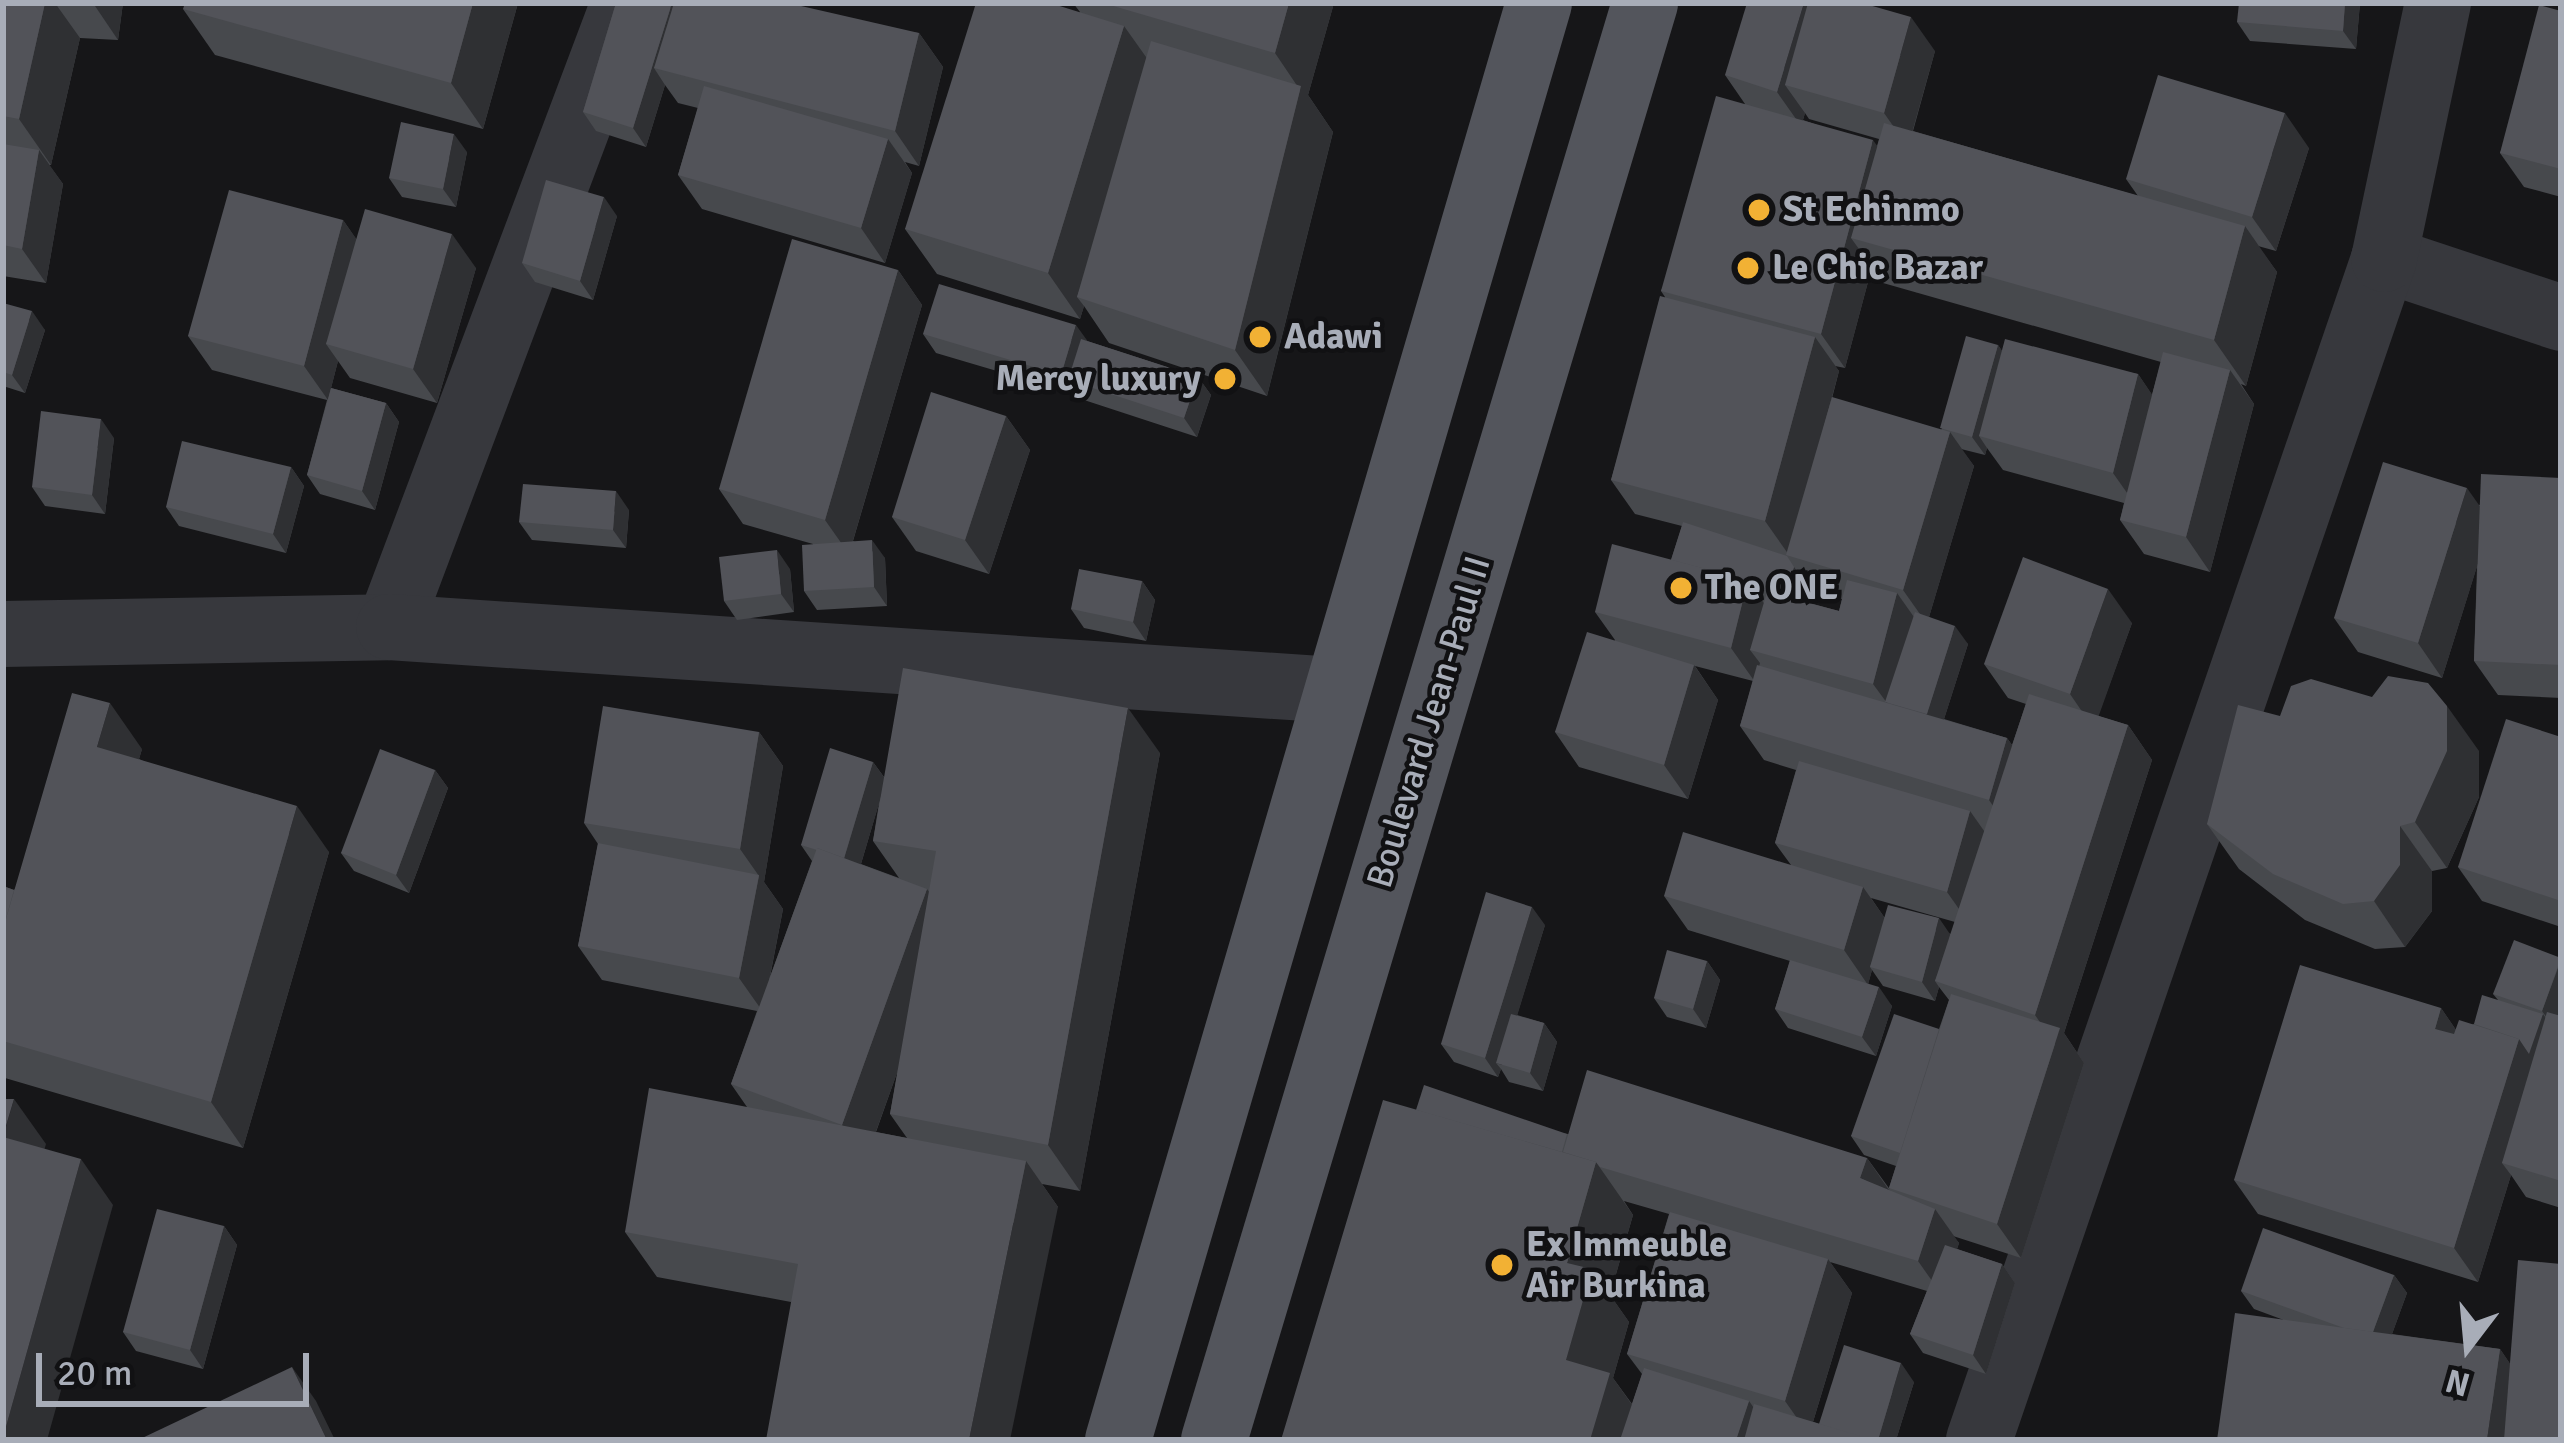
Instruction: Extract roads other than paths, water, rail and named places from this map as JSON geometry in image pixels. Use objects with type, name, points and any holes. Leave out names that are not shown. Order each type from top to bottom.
[{"type":"main road","points":[[1118,1440],[1539,3]]},
{"type":"main road","name":"Boulevard Jean-Paul II","points":[[1214,1440],[1645,3]]},
{"type":"street","points":[[389,627],[624,3]]},
{"type":"street","points":[[1978,1440],[2384,259],[2438,3]]},
{"type":"street","points":[[2384,259],[2561,318]]},
{"type":"street","points":[[3,634],[389,627],[1334,690]]},
{"type":"place","name":"St Echinmo","points":[[1759,210]]},
{"type":"place","name":"Le Chic Bazar","points":[[1748,268]]},
{"type":"place","name":"Adawi","points":[[1260,337]]},
{"type":"place","name":"Mercy luxury","points":[[1225,379]]},
{"type":"place","name":"The ONE","points":[[1681,588]]},
{"type":"place","name":"Ex Immeuble Air Burkina","points":[[1502,1265]]}]
